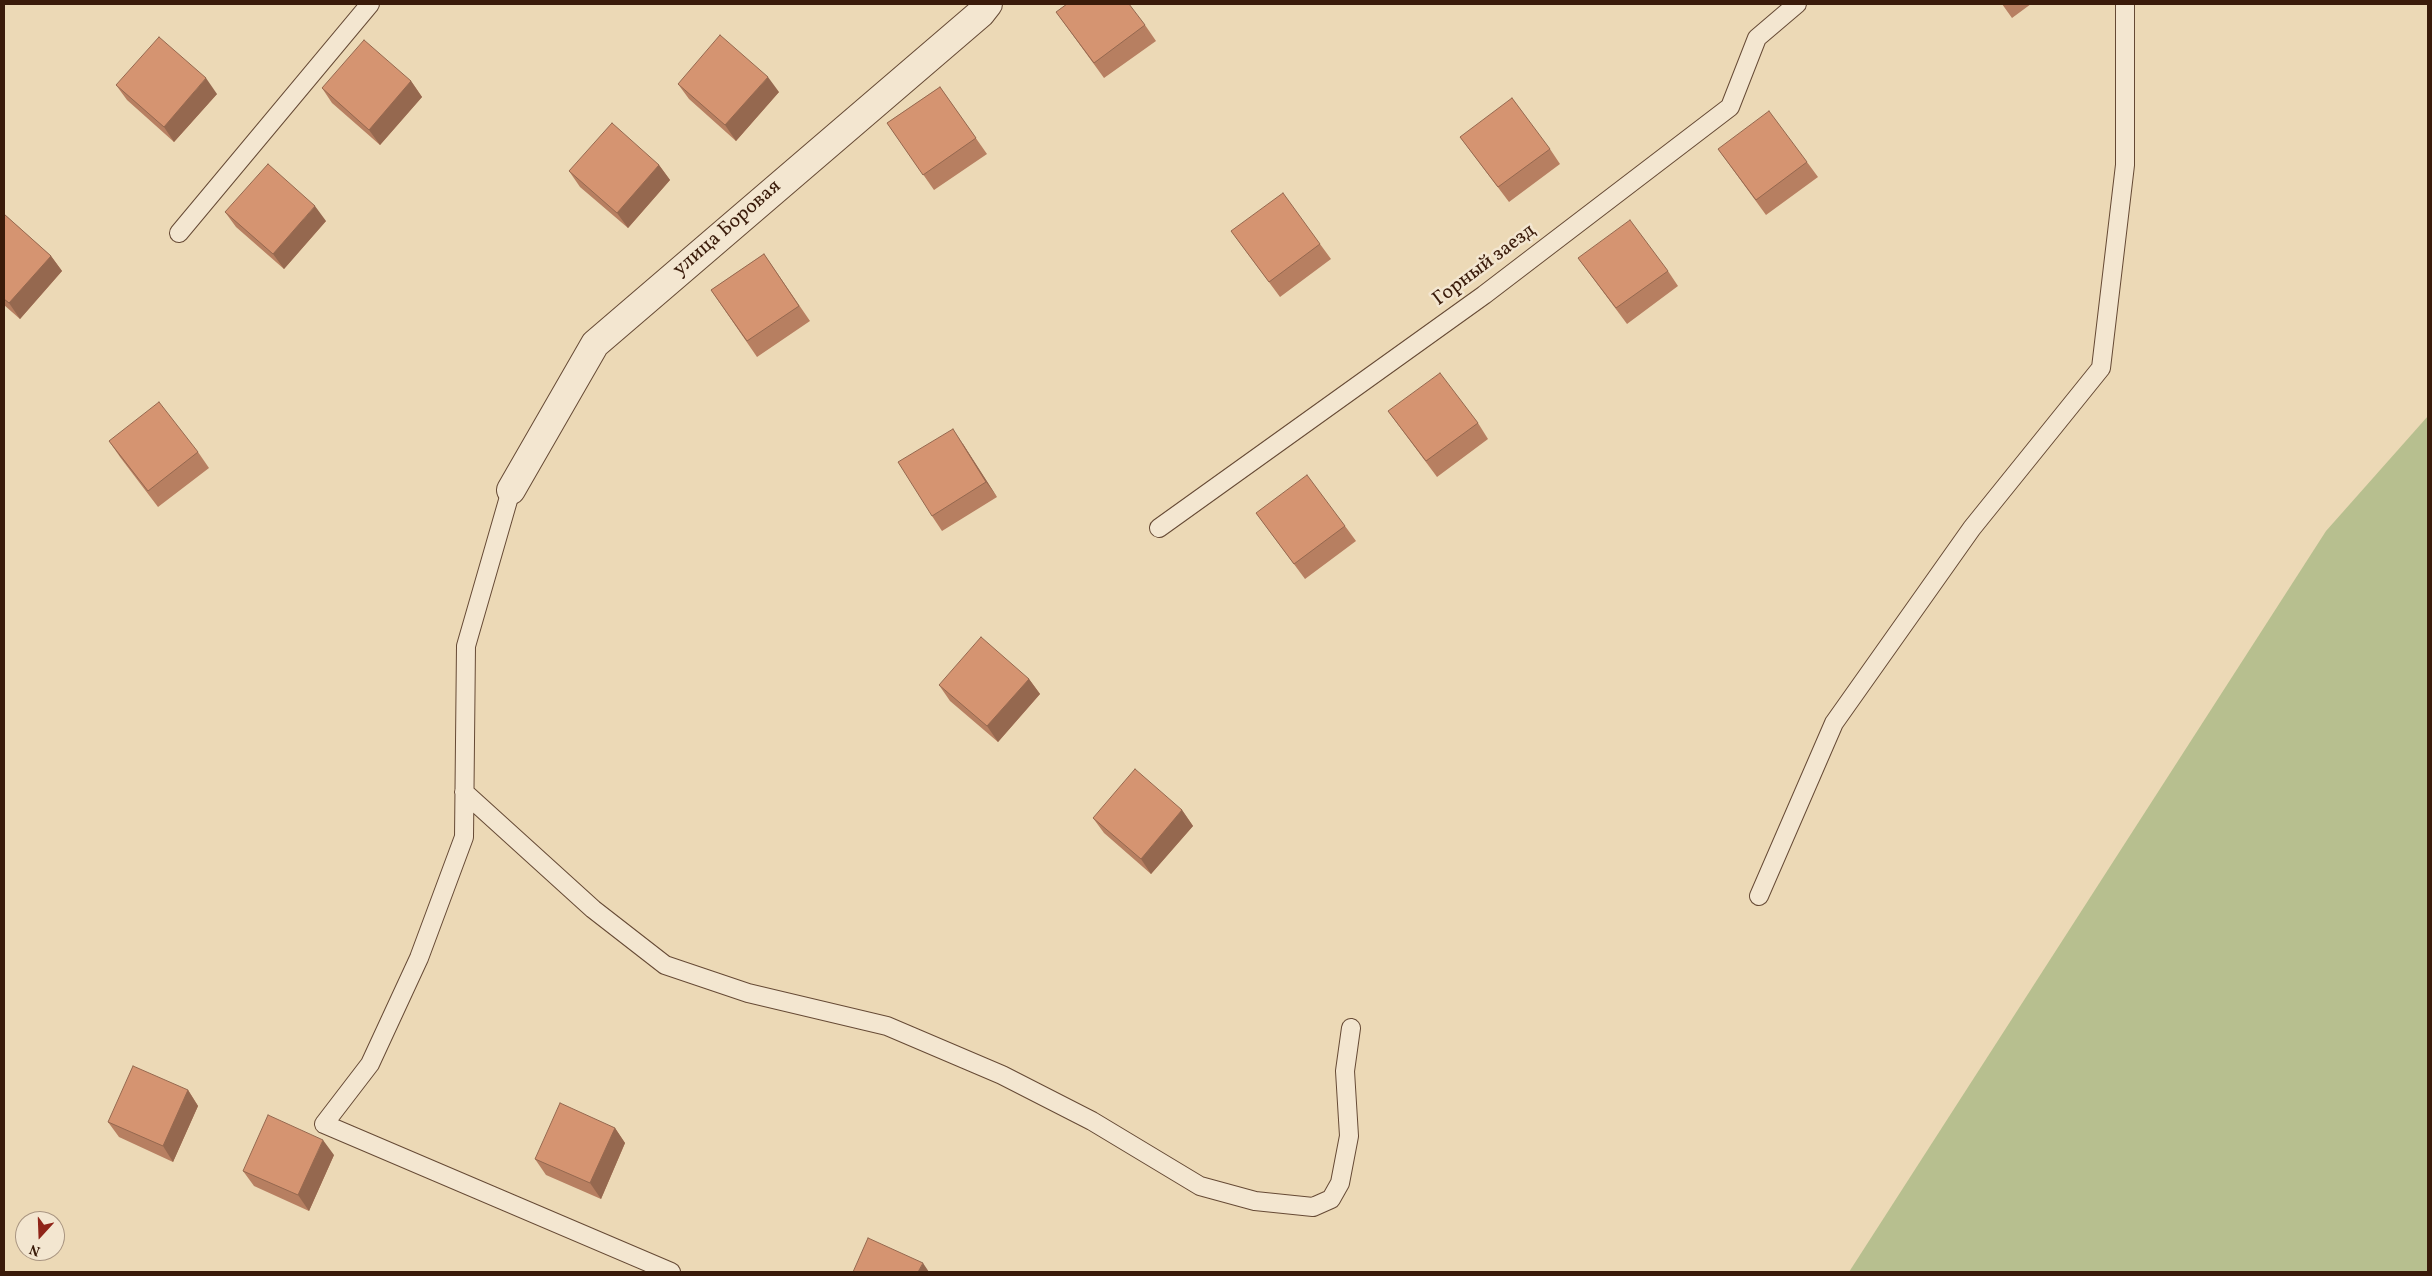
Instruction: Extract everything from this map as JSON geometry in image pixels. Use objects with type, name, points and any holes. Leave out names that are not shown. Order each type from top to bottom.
[{"type":"street","name":"улица Боровая","points":[[511,490],[595,344],[973,19],[988,4]]},
{"type":"lane","points":[[179,233],[370,4]]},
{"type":"lane","name":"Горный заезд","points":[[1159,528],[1484,295],[1730,106],[1757,38],[1797,4]]},
{"type":"lane","points":[[1759,896],[1834,723],[1972,528],[2101,368],[2125,165],[2126,4]]},
{"type":"lane","points":[[511,490],[466,646],[464,837],[419,958],[370,1064],[324,1124],[671,1272]]},
{"type":"lane","points":[[464,792],[593,909],[664,964],[748,994],[887,1026],[1002,1075],[1092,1121],[1200,1186],[1246,1198],[1312,1207],[1331,1199],[1340,1183],[1349,1136],[1345,1071],[1351,1028]]},
{"type":"green space","points":[[2428,416],[2428,1272],[1849,1272],[2326,531]]},
{"type":"building","points":[[1067,4],[1129,4],[1145,25],[1094,63],[1056,12]]},
{"type":"building","points":[[720,35],[768,77],[725,125],[678,84]]},
{"type":"building","points":[[159,37],[206,78],[164,127],[116,85]]},
{"type":"building","points":[[364,40],[411,81],[369,130],[322,88]]},
{"type":"building","points":[[940,87],[976,138],[923,175],[887,123]]},
{"type":"building","points":[[1512,98],[1550,149],[1498,187],[1460,137]]},
{"type":"building","points":[[1769,111],[1807,162],[1756,200],[1718,149]]},
{"type":"building","points":[[612,123],[659,165],[617,213],[569,171]]},
{"type":"building","points":[[268,164],[315,206],[273,254],[225,212]]},
{"type":"building","points":[[1283,193],[1320,244],[1269,282],[1231,231]]},
{"type":"building","points":[[4,214],[51,256],[9,303],[4,299]]},
{"type":"building","points":[[1630,220],[1668,271],[1616,308],[1578,258]]},
{"type":"building","points":[[764,254],[799,306],[747,341],[711,290]]},
{"type":"building","points":[[1440,373],[1478,423],[1426,461],[1388,411]]},
{"type":"building","points":[[159,402],[198,452],[148,491],[109,441]]},
{"type":"building","points":[[953,429],[986,482],[932,516],[898,462]]},
{"type":"building","points":[[1307,475],[1345,526],[1294,564],[1256,513]]},
{"type":"building","points":[[981,637],[1029,679],[987,726],[939,685]]},
{"type":"building","points":[[1135,769],[1182,810],[1141,859],[1093,818]]},
{"type":"building","points":[[133,1066],[188,1090],[163,1146],[108,1122]]},
{"type":"building","points":[[560,1103],[615,1128],[590,1183],[535,1159]]},
{"type":"building","points":[[268,1115],[323,1140],[298,1195],[243,1171]]},
{"type":"building","points":[[868,1238],[923,1263],[918,1272],[853,1272]]}]
